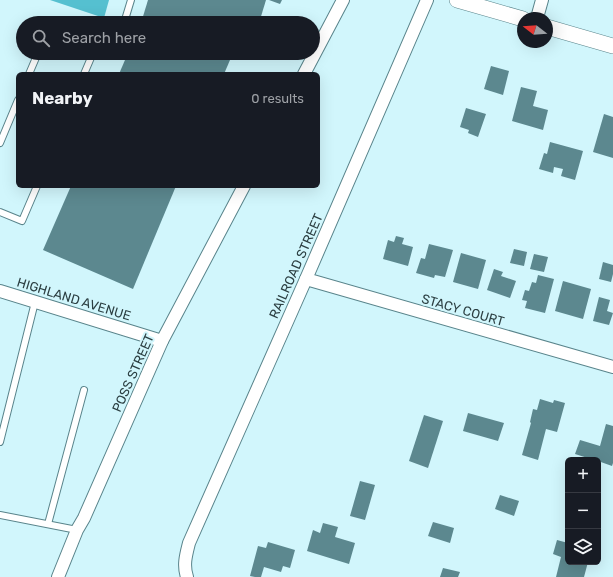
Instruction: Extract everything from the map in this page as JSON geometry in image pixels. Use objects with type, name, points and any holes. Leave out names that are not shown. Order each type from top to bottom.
[{"type":"street","points":[[320,44],[343,0]]},
{"type":"street","name":"RAILROAD STREET","points":[[187,577],[185,557],[189,542],[306,279],[427,0]]},
{"type":"street","points":[[457,0],[517,18]]},
{"type":"street","points":[[539,12],[542,0]]},
{"type":"street","points":[[553,29],[613,46]]},
{"type":"street","points":[[305,72],[311,60]]},
{"type":"street","name":"POSS STREET","points":[[58,577],[77,530],[84,518],[162,341],[243,188]]},
{"type":"street","name":"STACY COURT","points":[[306,279],[613,367]]},
{"type":"street","name":"HIGHLAND AVENUE","points":[[0,291],[162,341]]},
{"type":"lane","points":[[126,16],[131,0]]},
{"type":"lane","points":[[30,72],[35,60]]},
{"type":"lane","points":[[85,72],[90,60]]},
{"type":"lane","points":[[0,143],[16,105]]},
{"type":"lane","points":[[0,212],[22,221],[36,188]]},
{"type":"lane","points":[[0,442],[35,302]]},
{"type":"lane","points":[[48,524],[84,390]]},
{"type":"lane","points":[[0,515],[77,530]]},
{"type":"water","points":[[50,0],[109,0],[105,16],[98,16]]},
{"type":"building","points":[[148,0],[266,0],[261,16],[143,16]]},
{"type":"building","points":[[269,0],[282,0],[280,4]]},
{"type":"building","points":[[125,60],[230,60],[225,72],[120,72]]},
{"type":"building","points":[[491,66],[509,71],[503,95],[484,89]]},
{"type":"building","points":[[521,87],[537,91],[533,106],[548,110],[543,130],[512,121]]},
{"type":"building","points":[[466,108],[486,114],[478,137],[468,133],[469,130],[460,127]]},
{"type":"building","points":[[604,114],[613,117],[613,158],[593,152]]},
{"type":"building","points":[[550,142],[583,151],[575,180],[561,176],[563,169],[554,167],[553,173],[539,169],[544,153],[547,154]]},
{"type":"building","points":[[70,188],[175,188],[133,289],[43,250]]},
{"type":"building","points":[[396,236],[404,238],[402,244],[413,247],[408,266],[383,259],[388,240],[394,242]]},
{"type":"building","points":[[429,244],[453,250],[445,277],[435,275],[434,278],[416,273],[421,258],[425,259]]},
{"type":"building","points":[[514,249],[527,252],[524,266],[510,263]]},
{"type":"building","points":[[461,253],[486,260],[478,289],[453,282]]},
{"type":"building","points":[[534,254],[548,257],[544,272],[530,269]]},
{"type":"building","points":[[603,262],[613,265],[611,282],[599,279]]},
{"type":"building","points":[[494,269],[503,272],[501,276],[516,281],[510,298],[487,290]]},
{"type":"building","points":[[538,275],[554,279],[545,313],[525,308],[527,301],[522,300],[525,290],[529,291],[532,282],[536,283]]},
{"type":"building","points":[[563,281],[591,289],[583,319],[555,311]]},
{"type":"building","points":[[599,297],[610,300],[607,311],[613,313],[609,325],[593,321]]},
{"type":"building","points":[[540,399],[553,403],[554,400],[565,403],[557,432],[546,429],[538,460],[522,455],[531,423],[533,409],[537,410]]},
{"type":"building","points":[[468,413],[504,423],[498,441],[463,431]]},
{"type":"building","points":[[424,415],[443,421],[428,468],[409,461]]},
{"type":"building","points":[[606,424],[613,426],[612,466],[601,462],[601,457],[584,457],[575,454],[580,440],[600,446]]},
{"type":"building","points":[[360,481],[375,485],[365,520],[350,516]]},
{"type":"building","points":[[500,495],[519,501],[514,516],[495,509]]},
{"type":"building","points":[[433,522],[454,528],[450,543],[428,536]]},
{"type":"building","points":[[323,523],[338,527],[335,537],[355,543],[349,564],[307,551],[313,530],[320,533]]},
{"type":"building","points":[[557,540],[565,542],[565,565],[587,565],[584,577],[556,577],[561,557],[553,554]]},
{"type":"building","points":[[268,542],[295,550],[290,568],[283,566],[281,572],[264,567],[261,577],[250,576],[258,546],[266,548]]},
{"type":"building","points":[[443,568],[460,572],[458,577],[440,577]]}]
